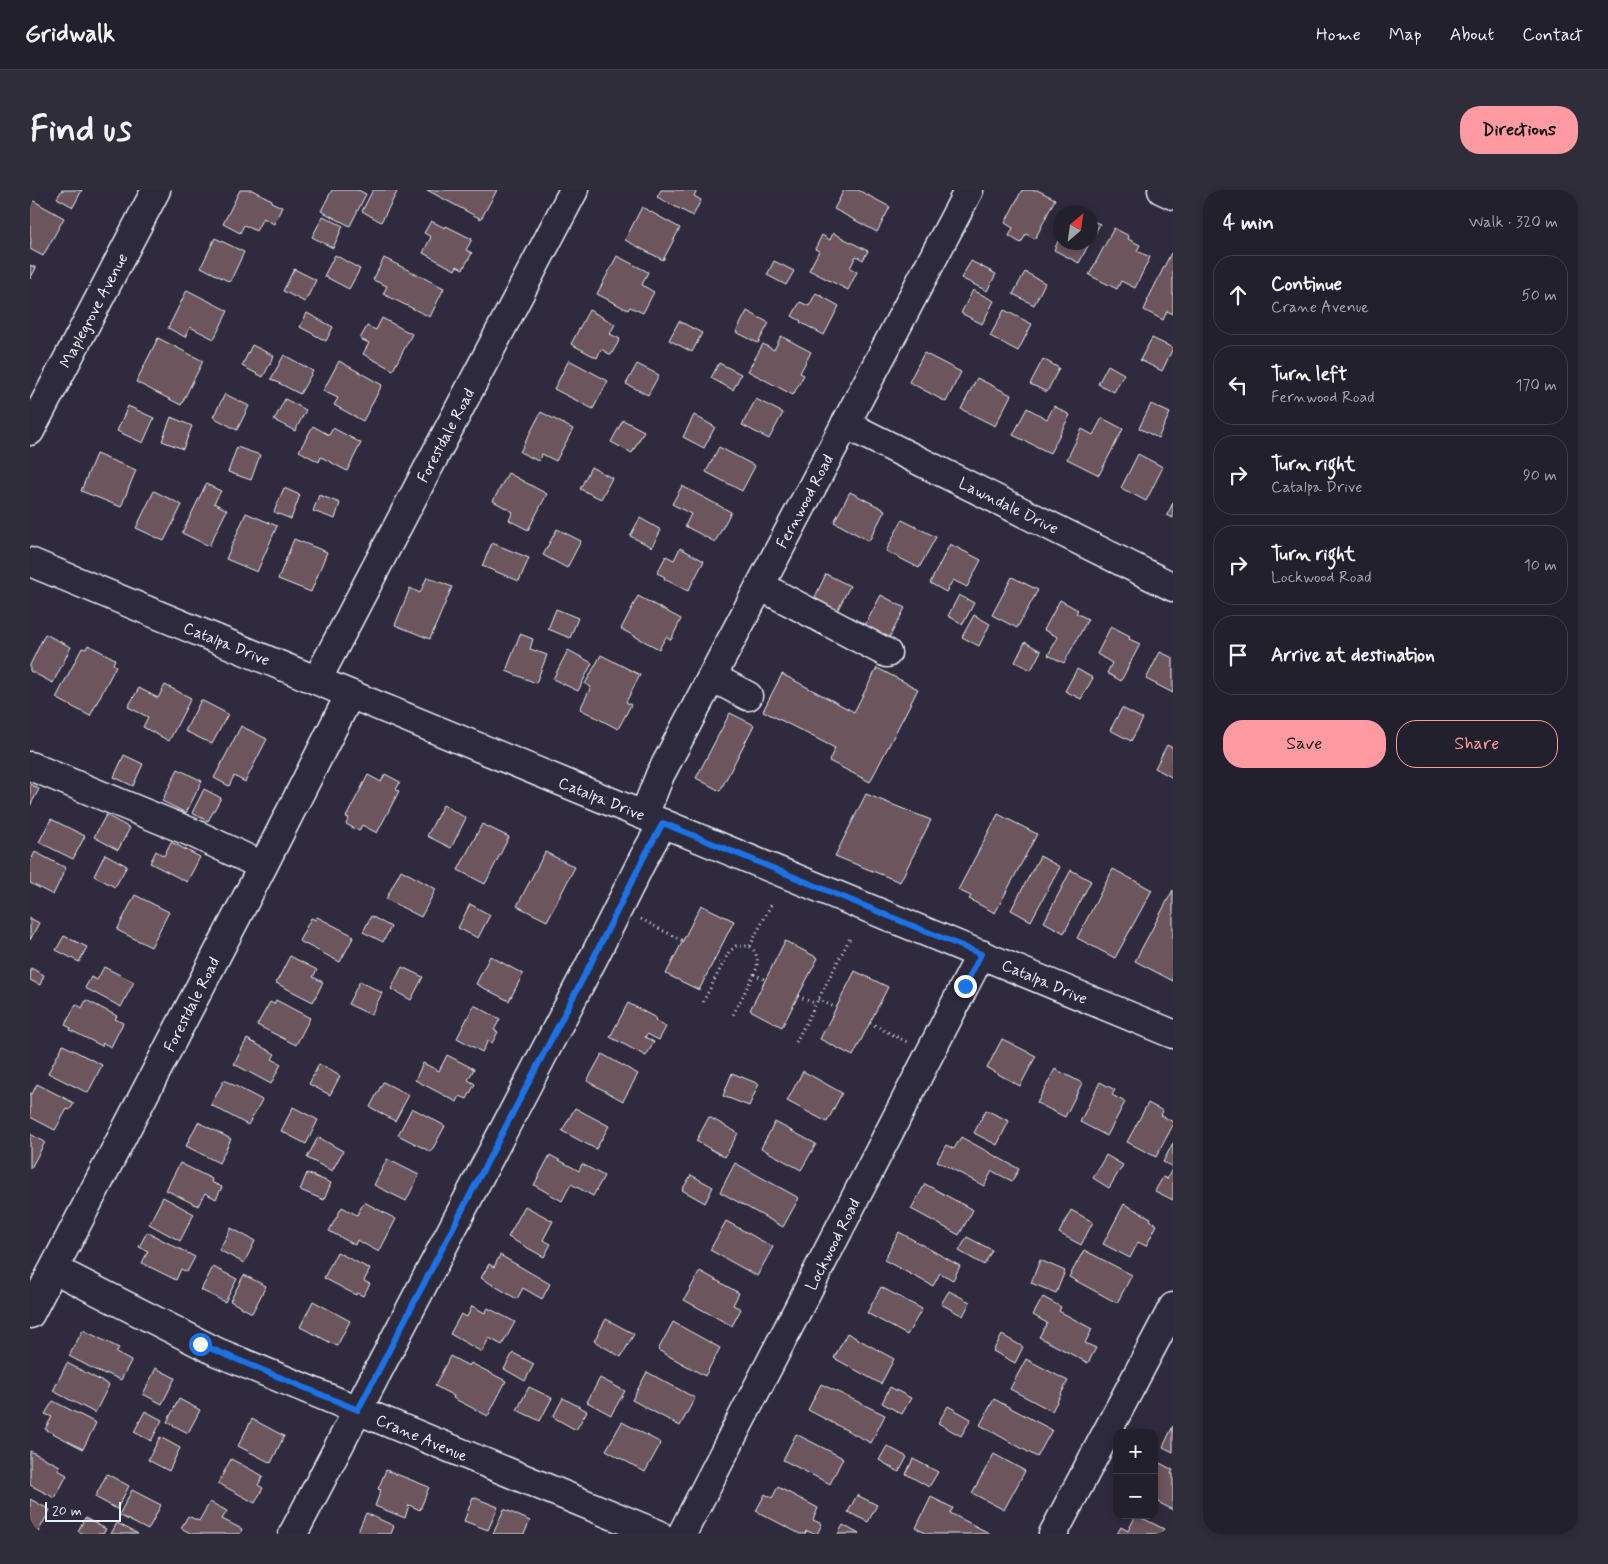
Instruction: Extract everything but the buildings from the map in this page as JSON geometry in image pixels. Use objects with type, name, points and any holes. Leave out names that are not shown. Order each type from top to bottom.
[{"type":"street","name":"Maplegrove Avenue","points":[[30,430],[156,190]]},
{"type":"street","name":"Forestdale Road","points":[[317,680],[574,190]]},
{"type":"street","name":"Fernwood Road","points":[[293,1534],[594,957],[644,857],[654,819],[656,784],[844,424],[969,190]]},
{"type":"street","points":[[1162,190],[1173,195]]},
{"type":"street","name":"Lawndale Drive","points":[[844,424],[1173,587]]},
{"type":"street","name":"Catalpa Drive","points":[[33,570],[317,680],[1173,1034]]},
{"type":"street","points":[[760,586],[887,652]]},
{"type":"street","points":[[712,677],[748,696]]},
{"type":"street","name":"Forestdale Road","points":[[30,1314],[263,866],[350,694]]},
{"type":"street","points":[[30,766],[193,833],[263,866]]},
{"type":"street","name":"Lockwood Road","points":[[682,1534],[981,954]]},
{"type":"street","name":"Crane Avenue","points":[[54,1269],[217,1352],[658,1534]]},
{"type":"street","points":[[1053,1534],[1173,1308]]},
{"type":"path","points":[[750,946],[771,905]]},
{"type":"path","points":[[639,918],[683,941]]},
{"type":"path","points":[[796,1042],[850,938]]},
{"type":"path","points":[[703,1002],[729,952],[736,946],[750,946],[756,951],[758,968],[733,1015]]},
{"type":"path","points":[[714,960],[722,964]]},
{"type":"path","points":[[754,974],[766,980]]},
{"type":"path","points":[[798,996],[816,1004]]},
{"type":"path","points":[[818,999],[836,1008]]},
{"type":"path","points":[[870,1023],[909,1043]]},
{"type":"route","points":[[200,1344],[358,1410],[663,823],[981,954],[965,986]]}]
